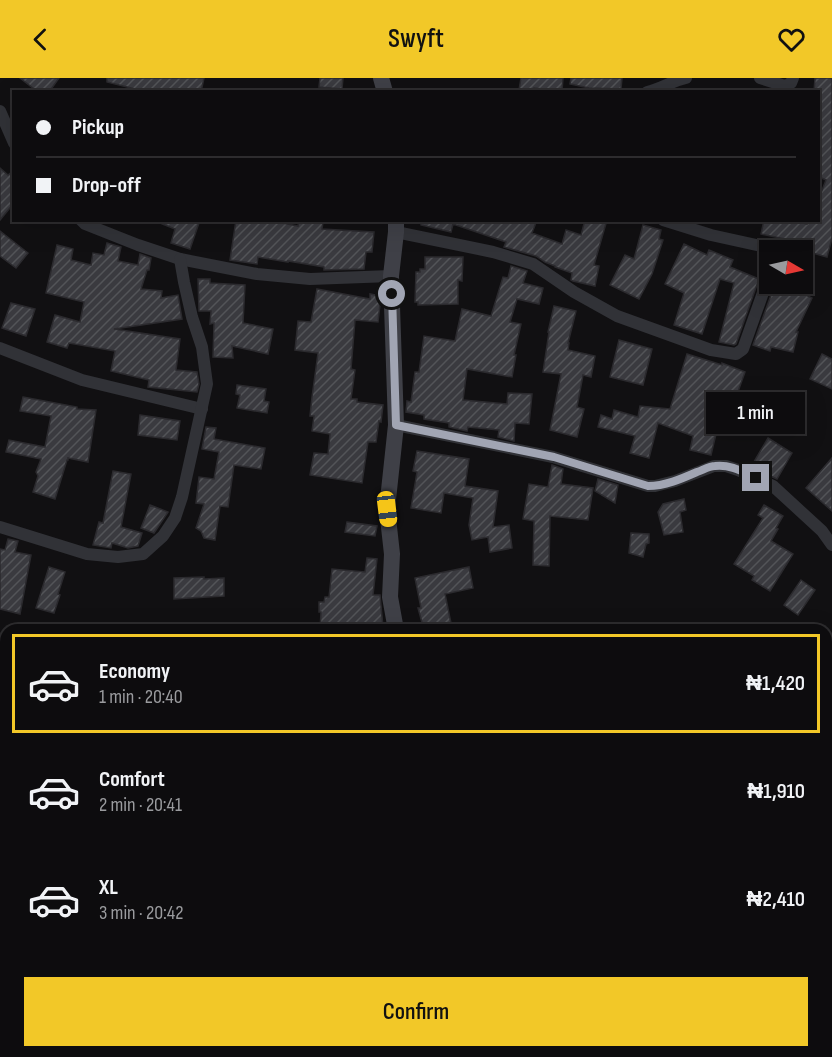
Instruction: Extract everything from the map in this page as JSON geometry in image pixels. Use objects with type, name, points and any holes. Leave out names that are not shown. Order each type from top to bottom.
[{"type":"street","points":[[654,90],[686,78]]},
{"type":"street","points":[[760,78],[784,86],[791,83],[793,78]]},
{"type":"street","points":[[0,111],[12,138]]},
{"type":"street","points":[[83,222],[138,245],[180,259],[256,274],[310,279],[391,276]]},
{"type":"street","points":[[669,222],[711,235],[759,246]]},
{"type":"street","points":[[395,624],[390,597],[392,554],[387,509],[396,425],[391,276],[396,226],[532,264],[574,292],[617,316],[711,350],[736,354],[743,349],[763,294]]},
{"type":"street","points":[[0,527],[87,554],[118,557],[143,554],[163,536],[175,518],[182,497],[207,384],[202,347],[192,317],[180,259]]},
{"type":"street","points":[[0,348],[82,380],[202,409]]},
{"type":"street","points":[[396,425],[554,457],[648,486],[675,481],[714,466],[726,466],[773,486],[831,540]]},
{"type":"building","points":[[20,78],[59,78],[50,90],[35,90]]},
{"type":"building","points":[[107,78],[204,78],[201,90],[139,90],[107,82]]},
{"type":"building","points":[[320,78],[343,78],[342,89],[319,87]]},
{"type":"building","points":[[521,78],[563,78],[562,90],[534,88],[534,90],[519,90]]},
{"type":"building","points":[[571,78],[622,78],[621,89],[589,88],[570,84]]},
{"type":"building","points":[[815,78],[832,78],[832,238],[827,257],[813,253],[813,240],[790,240],[761,234],[764,222],[807,224],[808,222],[820,222],[820,195],[826,180],[820,177],[820,90],[814,90]]},
{"type":"building","points":[[0,168],[8,175],[12,172],[12,205],[0,220]]},
{"type":"building","points":[[158,222],[199,222],[190,249],[171,243],[175,229]]},
{"type":"building","points":[[236,222],[278,222],[298,226],[299,222],[323,222],[322,229],[374,232],[372,252],[366,252],[364,269],[324,270],[324,267],[258,257],[257,264],[230,260]]},
{"type":"building","points":[[421,222],[536,222],[532,233],[562,244],[566,230],[581,235],[584,222],[606,222],[594,265],[599,266],[595,286],[571,280],[572,273],[555,267],[536,256],[504,247],[506,242],[453,224],[451,232],[421,225]]},
{"type":"building","points":[[643,225],[661,230],[659,239],[663,240],[652,274],[639,299],[610,285],[625,255],[634,259]]},
{"type":"building","points":[[0,231],[28,253],[16,268],[0,256]]},
{"type":"building","points":[[107,243],[121,247],[118,261],[138,265],[140,254],[151,258],[141,289],[162,291],[161,298],[178,295],[182,319],[114,329],[180,339],[176,370],[197,372],[199,384],[197,392],[148,387],[149,380],[111,371],[115,351],[69,343],[67,348],[47,342],[55,315],[80,322],[84,302],[46,293],[57,245],[73,249],[71,260],[91,265],[93,253],[104,255]]},
{"type":"building","points":[[684,244],[707,255],[709,250],[733,260],[730,267],[759,279],[734,345],[719,342],[734,283],[720,279],[702,334],[674,325],[684,293],[665,284]]},
{"type":"building","points":[[425,257],[463,257],[462,281],[458,280],[458,304],[418,305],[418,302],[415,302],[416,272],[425,269]]},
{"type":"building","points":[[511,266],[527,271],[523,283],[543,288],[539,304],[517,299],[510,322],[521,324],[512,377],[467,369],[463,400],[507,404],[508,393],[532,394],[529,424],[515,423],[514,441],[498,437],[499,430],[468,427],[467,431],[449,427],[449,423],[424,419],[424,415],[406,412],[407,401],[411,402],[415,372],[419,372],[424,336],[455,341],[462,309],[491,316],[503,277],[508,278]]},
{"type":"building","points":[[198,279],[210,279],[210,283],[245,285],[243,323],[273,329],[268,354],[232,346],[233,358],[213,357],[214,323],[210,324],[211,311],[199,311]]},
{"type":"building","points":[[317,289],[370,299],[370,294],[381,296],[378,322],[355,320],[351,369],[355,370],[351,399],[357,399],[357,402],[383,405],[376,442],[368,442],[362,483],[310,475],[314,453],[328,454],[330,434],[312,431],[314,416],[310,416],[318,353],[295,350],[298,321],[311,322]]},
{"type":"building","points":[[771,294],[804,294],[812,298],[796,332],[798,332],[793,352],[771,347],[770,351],[753,345]]},
{"type":"building","points":[[11,303],[35,309],[26,336],[2,328]]},
{"type":"building","points":[[554,306],[576,311],[568,350],[595,356],[591,377],[583,375],[577,407],[584,409],[577,437],[550,430],[561,374],[543,372]]},
{"type":"building","points":[[619,340],[652,349],[643,385],[610,377]]},
{"type":"building","points":[[687,354],[745,372],[729,417],[721,413],[711,455],[690,450],[693,436],[658,423],[649,458],[630,453],[635,436],[598,427],[601,415],[612,419],[614,410],[638,417],[640,406],[670,409]]},
{"type":"building","points":[[822,354],[832,359],[832,389],[810,379]]},
{"type":"building","points":[[237,385],[266,389],[264,401],[269,402],[267,413],[237,408],[240,395],[236,394]]},
{"type":"building","points":[[23,397],[77,407],[77,409],[96,410],[88,462],[68,458],[55,499],[33,492],[41,459],[6,452],[9,440],[45,447],[51,416],[20,411]]},
{"type":"building","points":[[140,415],[180,421],[177,440],[138,435]]},
{"type":"building","points":[[206,427],[216,428],[214,439],[265,448],[261,469],[234,465],[228,507],[220,506],[215,540],[204,538],[201,531],[196,528],[204,504],[196,503],[199,477],[214,479],[219,452],[202,449]]},
{"type":"building","points":[[768,438],[792,453],[777,479],[751,467]]},
{"type":"building","points":[[417,451],[469,459],[465,486],[498,491],[493,527],[509,525],[512,548],[490,552],[488,537],[472,540],[469,525],[473,498],[444,493],[441,513],[411,508],[417,472],[413,471]]},
{"type":"building","points":[[832,458],[832,511],[806,488]]},
{"type":"building","points":[[552,465],[563,469],[561,484],[593,488],[588,520],[550,516],[549,566],[533,565],[534,521],[523,519],[529,484],[548,487]]},
{"type":"building","points":[[113,471],[131,474],[121,527],[142,533],[138,546],[128,548],[112,543],[111,548],[93,545],[99,522],[103,523]]},
{"type":"building","points":[[598,479],[618,485],[615,503],[595,491]]},
{"type":"building","points":[[684,499],[686,510],[680,512],[683,532],[664,535],[658,512],[663,504]]},
{"type":"building","points":[[150,505],[168,512],[154,533],[141,528]]},
{"type":"building","points":[[764,505],[783,516],[771,541],[793,554],[770,591],[752,580],[754,576],[734,564],[763,518],[758,515]]},
{"type":"building","points":[[347,522],[377,526],[375,536],[345,532]]},
{"type":"building","points":[[631,533],[649,534],[649,543],[646,544],[643,557],[629,553]]},
{"type":"building","points":[[8,539],[18,541],[15,552],[31,555],[20,614],[0,609],[0,549],[5,550]]},
{"type":"building","points":[[367,558],[377,559],[373,595],[380,595],[383,624],[320,624],[319,602],[324,602],[325,597],[329,597],[332,569],[365,572]]},
{"type":"building","points":[[49,567],[65,572],[54,613],[36,608]]},
{"type":"building","points":[[469,567],[473,588],[445,594],[451,624],[422,624],[415,578]]},
{"type":"building","points":[[204,577],[204,579],[224,578],[224,596],[174,599],[174,578]]},
{"type":"building","points":[[801,580],[815,590],[798,615],[784,605]]},
{"type":"route","points":[[392,294],[396,425],[554,457],[648,486],[675,481],[714,466],[726,466],[756,478]]}]
